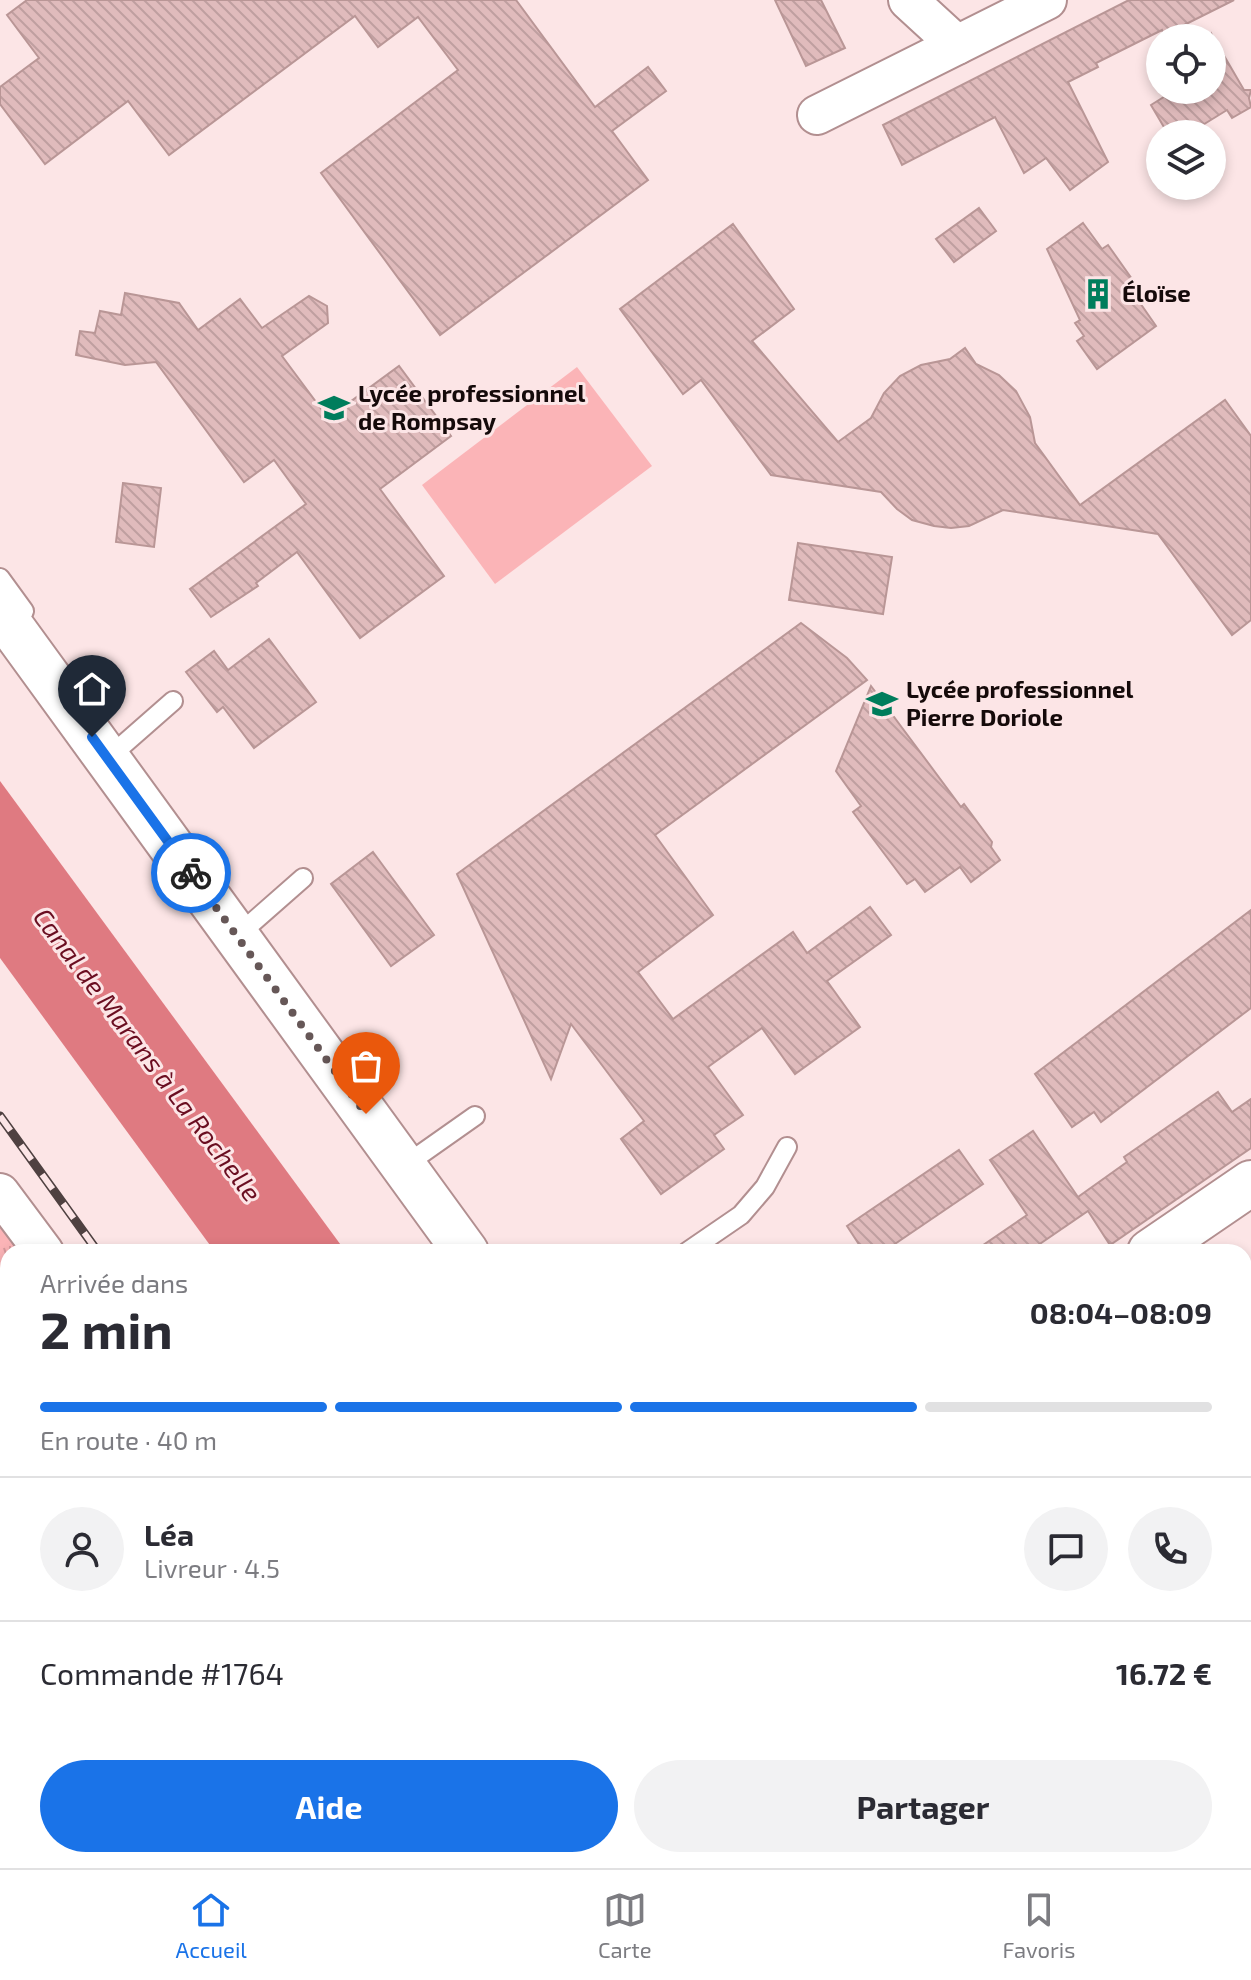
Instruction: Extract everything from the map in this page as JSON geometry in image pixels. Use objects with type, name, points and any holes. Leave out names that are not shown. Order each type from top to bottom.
[{"type":"street","points":[[908,0],[957,45]]},
{"type":"street","points":[[817,115],[1047,0]]},
{"type":"street","points":[[30,636],[108,758],[460,1244]]},
{"type":"street","points":[[1162,1244],[1251,1183]]},
{"type":"street","points":[[0,1193],[38,1244]]},
{"type":"lane","points":[[0,578],[30,636]]},
{"type":"lane","points":[[108,758],[173,701]]},
{"type":"lane","points":[[237,936],[303,878]]},
{"type":"lane","points":[[404,1166],[475,1116]]},
{"type":"lane","points":[[699,1244],[741,1215],[765,1187],[787,1147]]},
{"type":"green space","points":[[577,367],[652,466],[495,584],[422,485]]},
{"type":"green space","points":[[0,1193],[38,1244],[0,1244]]},
{"type":"water","name":"Canal de Marans à La Rochelle","points":[[0,781],[340,1244],[209,1244],[0,958]]},
{"type":"building","points":[[27,0],[516,0],[595,107],[648,67],[666,91],[612,131],[648,180],[440,335],[321,173],[458,70],[418,17],[378,47],[355,16],[169,155],[128,101],[45,164],[0,104],[0,87],[39,58],[7,15]]},
{"type":"building","points":[[775,0],[821,0],[845,48],[806,66]]},
{"type":"building","points":[[1129,0],[1234,0],[1186,24],[1146,24],[1146,38],[1096,63],[1098,67],[1068,82],[1108,162],[1070,190],[1046,158],[1024,173],[995,117],[902,165],[883,125]]},
{"type":"building","points":[[1226,59],[1244,90],[1251,90],[1251,107],[1232,118],[1227,110],[1211,120],[1160,120],[1151,105],[1226,104]]},
{"type":"building","points":[[979,208],[996,231],[954,262],[936,239]]},
{"type":"building","name":"Éloïse","points":[[1083,223],[1102,249],[1108,245],[1144,296],[1138,300],[1156,326],[1097,369],[1077,341],[1084,336],[1075,323],[1080,320],[1047,249]]},
{"type":"building","points":[[733,224],[794,309],[752,341],[838,442],[871,418],[884,393],[900,376],[921,365],[950,359],[965,348],[976,364],[999,375],[1016,391],[1030,417],[1035,443],[1080,505],[1225,400],[1251,436],[1251,620],[1232,635],[1158,534],[1003,510],[969,526],[934,526],[912,520],[881,492],[771,475],[701,380],[683,394],[620,309]]},
{"type":"building","points":[[125,293],[179,303],[198,330],[240,299],[262,328],[309,296],[327,306],[328,323],[282,356],[328,418],[399,366],[451,436],[380,489],[444,576],[360,638],[297,552],[256,583],[258,586],[211,617],[190,589],[306,504],[274,460],[244,482],[156,362],[125,365],[76,355],[80,331],[95,333],[100,311],[121,315]]},
{"type":"building","points":[[123,483],[161,488],[154,547],[116,542]]},
{"type":"building","points":[[798,543],[892,557],[883,614],[789,600]]},
{"type":"building","points":[[801,623],[847,658],[867,680],[655,835],[713,915],[638,972],[673,1019],[793,932],[807,953],[870,907],[891,935],[827,981],[860,1027],[795,1074],[762,1028],[708,1067],[743,1115],[714,1135],[724,1149],[661,1194],[621,1139],[644,1121],[571,1024],[551,1079],[457,874]]},
{"type":"building","points":[[269,639],[316,702],[254,748],[223,707],[217,712],[186,672],[214,651],[228,670]]},
{"type":"building","points":[[871,686],[961,807],[964,804],[992,842],[991,847],[1000,860],[971,882],[960,867],[925,892],[915,879],[907,884],[853,812],[861,806],[836,771]]},
{"type":"building","points":[[373,852],[434,935],[391,966],[331,884]]},
{"type":"building","points":[[1251,910],[1251,1008],[1101,1122],[1094,1112],[1072,1127],[1035,1074]]},
{"type":"building","points":[[1218,1092],[1232,1112],[1251,1099],[1251,1148],[1111,1244],[1088,1211],[1040,1244],[985,1244],[1027,1215],[990,1160],[1033,1131],[1080,1200],[1078,1197],[1127,1162],[1124,1157]]},
{"type":"building","points":[[959,1150],[983,1184],[895,1244],[859,1244],[847,1226]]},
{"type":"railway","points":[[0,1116],[92,1244]]},
{"type":"way so far","points":[[191,873],[366,1114]]},
{"type":"place","name":"Éloïse","points":[[1098,294]]},
{"type":"place","name":"Lycée professionnel de Rompsay","points":[[334,408]]},
{"type":"place","name":"Lycée professionnel Pierre Doriole","points":[[882,704]]},
{"type":"route","points":[[92,737],[191,873]]}]
